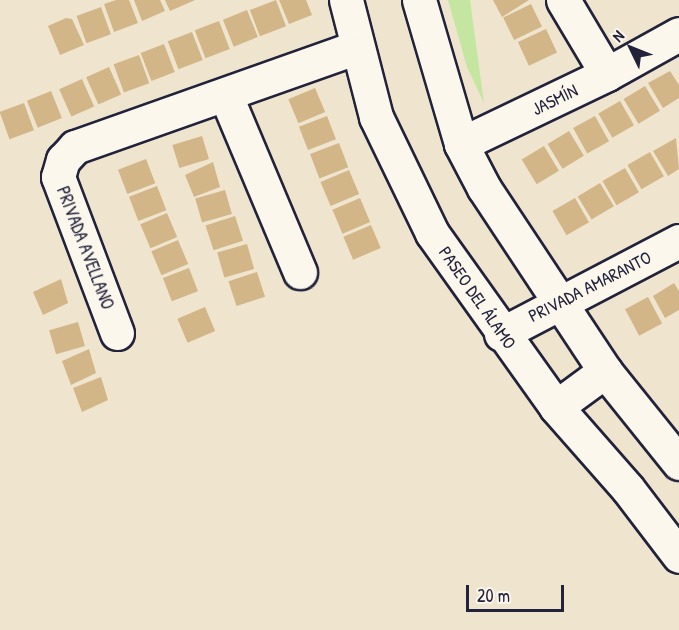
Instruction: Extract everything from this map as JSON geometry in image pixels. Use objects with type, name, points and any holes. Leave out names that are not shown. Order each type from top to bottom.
[{"type":"street","name":"PASEO DEL ÁLAMO","points":[[345,0],[355,48],[375,117],[432,233],[501,334],[556,407],[628,489],[679,556]]},
{"type":"street","points":[[419,0],[461,144],[557,302],[605,371],[679,463]]},
{"type":"street","points":[[563,0],[607,75]]},
{"type":"street","name":"JASMÍN","points":[[461,144],[607,75],[679,34]]},
{"type":"street","name":"PRIVADA AVELLANO","points":[[117,333],[58,177],[63,160],[75,147],[226,96],[355,48]]},
{"type":"street","points":[[226,96],[300,272]]},
{"type":"street","name":"PRIVADA AMARANTO","points":[[501,334],[557,302],[679,241]]},
{"type":"street","points":[[556,407],[605,371]]},
{"type":"green space","points":[[448,0],[470,0],[484,103],[467,67]]},
{"type":"building","points":[[116,0],[129,0],[138,23],[114,32],[104,4]]},
{"type":"building","points":[[134,0],[160,0],[165,11],[142,21]]},
{"type":"building","points":[[165,0],[195,0],[170,11]]},
{"type":"building","points":[[276,0],[286,26],[260,36],[250,10]]},
{"type":"building","points":[[279,0],[306,0],[312,15],[289,24]]},
{"type":"building","points":[[493,0],[529,0],[502,17]]},
{"type":"building","points":[[531,4],[542,26],[514,40],[503,18]]},
{"type":"building","points":[[101,7],[111,34],[86,43],[77,16]]},
{"type":"building","points":[[247,10],[258,37],[234,47],[223,20]]},
{"type":"building","points":[[66,18],[72,19],[84,45],[60,55],[48,26]]},
{"type":"building","points":[[219,21],[230,49],[205,58],[195,30]]},
{"type":"building","points":[[546,29],[557,53],[529,66],[518,42]]},
{"type":"building","points":[[192,32],[203,60],[178,69],[168,41]]},
{"type":"building","points":[[164,44],[175,72],[151,81],[141,53]]},
{"type":"building","points":[[139,55],[149,83],[124,92],[114,64]]},
{"type":"building","points":[[109,67],[121,94],[98,105],[86,77]]},
{"type":"building","points":[[670,71],[679,85],[679,98],[663,108],[648,83]]},
{"type":"building","points":[[82,79],[94,106],[71,117],[59,89]]},
{"type":"building","points":[[645,86],[660,111],[639,124],[624,99]]},
{"type":"building","points":[[315,88],[325,112],[298,123],[288,99]]},
{"type":"building","points":[[51,91],[62,118],[38,128],[27,101]]},
{"type":"building","points":[[620,101],[634,125],[612,138],[598,114]]},
{"type":"building","points":[[24,103],[34,130],[9,139],[0,112]]},
{"type":"building","points":[[327,116],[336,139],[308,150],[299,127]]},
{"type":"building","points":[[595,116],[609,141],[587,153],[573,128]]},
{"type":"building","points":[[569,131],[584,156],[563,169],[548,144]]},
{"type":"building","points":[[202,136],[209,159],[179,168],[172,145]]},
{"type":"building","points":[[676,138],[679,169],[668,176],[653,151]]},
{"type":"building","points":[[339,143],[348,167],[319,178],[310,154]]},
{"type":"building","points":[[544,146],[559,171],[537,184],[522,159]]},
{"type":"building","points":[[650,152],[664,176],[641,189],[627,165]]},
{"type":"building","points":[[146,159],[155,183],[127,194],[118,170]]},
{"type":"building","points":[[213,162],[220,187],[194,197],[185,175]]},
{"type":"building","points":[[625,168],[639,192],[616,205],[602,181]]},
{"type":"building","points":[[349,170],[359,194],[331,206],[320,182]]},
{"type":"building","points":[[600,183],[614,206],[592,220],[578,196]]},
{"type":"building","points":[[157,186],[166,210],[138,221],[129,197]]},
{"type":"building","points":[[225,190],[232,214],[202,223],[195,199]]},
{"type":"building","points":[[360,198],[370,222],[343,234],[332,210]]},
{"type":"building","points":[[575,198],[589,222],[566,235],[552,211]]},
{"type":"building","points":[[167,213],[177,237],[150,248],[140,224]]},
{"type":"building","points":[[235,216],[243,241],[214,250],[206,226]]},
{"type":"building","points":[[371,225],[381,248],[353,260],[343,237]]},
{"type":"building","points":[[178,240],[188,264],[161,275],[151,251]]},
{"type":"building","points":[[247,244],[254,269],[224,278],[217,253]]},
{"type":"building","points":[[189,268],[198,291],[172,301],[163,278]]},
{"type":"building","points":[[257,272],[265,297],[237,306],[228,281]]},
{"type":"building","points":[[61,279],[68,303],[43,315],[33,292]]},
{"type":"building","points":[[674,283],[679,291],[679,310],[665,318],[653,296]]},
{"type":"building","points":[[648,297],[662,323],[639,336],[625,309]]},
{"type":"building","points":[[205,307],[215,331],[188,343],[177,319]]},
{"type":"building","points":[[78,322],[85,346],[56,354],[49,330]]},
{"type":"building","points":[[89,349],[96,373],[71,385],[62,361]]},
{"type":"building","points":[[101,377],[108,400],[82,412],[73,388]]}]
